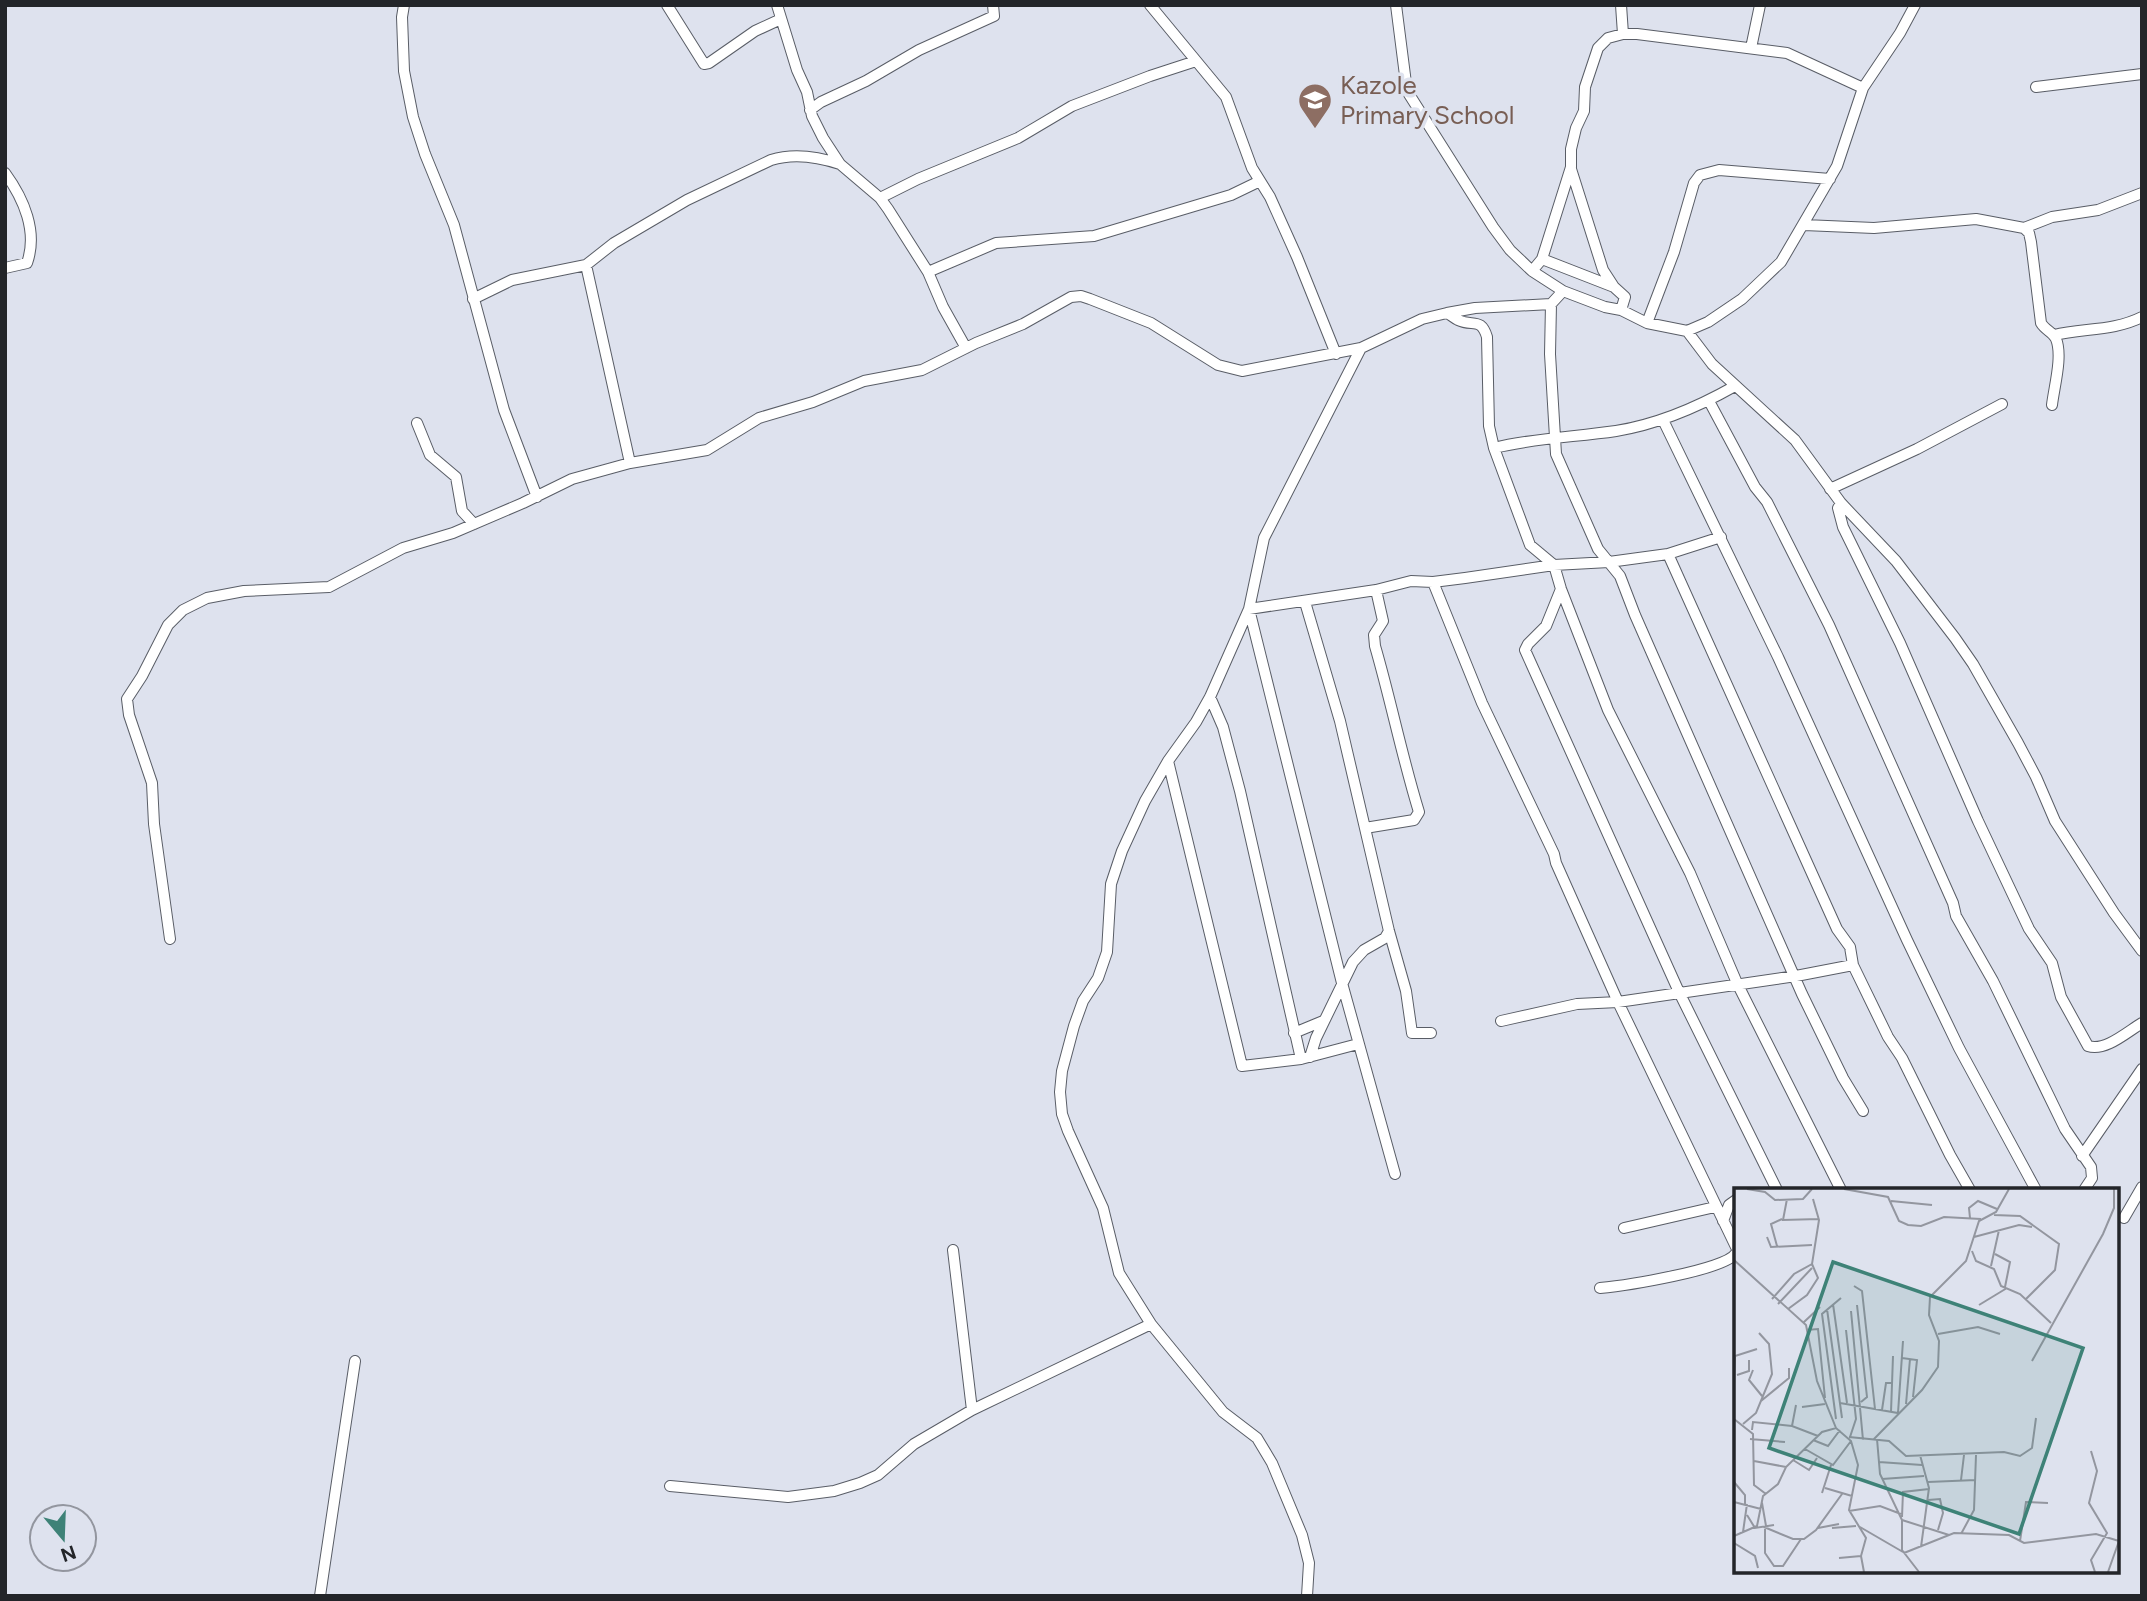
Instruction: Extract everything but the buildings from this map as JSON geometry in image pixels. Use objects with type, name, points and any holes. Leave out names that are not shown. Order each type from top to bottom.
[{"type":"street","points":[[404,5],[404,71],[408,94],[425,154],[454,225],[503,410],[537,497]]},
{"type":"street","points":[[667,5],[704,64],[755,31],[781,19]]},
{"type":"street","points":[[777,5],[797,70],[807,92],[810,110],[823,138],[840,164],[880,198],[928,272],[943,307],[967,348]]},
{"type":"street","points":[[810,110],[919,50],[994,16],[993,5]]},
{"type":"street","points":[[1150,5],[1226,97],[1252,168],[1302,267],[1336,354]]},
{"type":"street","points":[[1396,5],[1407,91],[1510,250],[1532,271],[1563,291],[1605,307],[1621,310],[1647,323],[1687,331],[1709,322],[1731,307],[1772,273],[1804,225],[1830,178],[1863,88],[1900,33],[1915,5]]},
{"type":"street","points":[[1621,5],[1623,34]]},
{"type":"street","points":[[1751,48],[1760,5]]},
{"type":"street","points":[[1621,310],[1625,297],[1614,287],[1603,270],[1571,167],[1571,149],[1584,111],[1585,87],[1598,48],[1608,38],[1637,34],[1787,53],[1863,88]]},
{"type":"street","points":[[880,198],[918,179],[1018,138],[1072,106],[1196,61]]},
{"type":"street","points":[[2036,87],[2142,74]]},
{"type":"street","points":[[473,299],[512,280],[586,265],[614,243],[687,200],[771,160],[815,157],[840,164]]},
{"type":"street","points":[[1532,271],[1542,260],[1571,167]]},
{"type":"street","points":[[1647,323],[1674,252],[1694,183],[1700,174],[1719,170],[1830,178]]},
{"type":"street","points":[[5,173],[25,206],[30,235],[27,263],[5,268]]},
{"type":"street","points":[[928,272],[996,243],[1094,236],[1231,195],[1260,181]]},
{"type":"street","points":[[1804,225],[1874,228],[1976,219],[2024,228],[2052,217],[2098,210],[2142,192]]},
{"type":"street","points":[[2024,228],[2029,233],[2031,242],[2041,323],[2045,330],[2054,335],[2057,342],[2057,378],[2052,405]]},
{"type":"street","points":[[1542,260],[1614,287]]},
{"type":"street","points":[[586,265],[630,463]]},
{"type":"street","points":[[1563,291],[1551,304],[1549,354],[1556,454],[1598,549],[1620,576],[1802,994],[1863,1111]]},
{"type":"street","points":[[170,939],[154,824],[152,783],[127,699],[172,620],[198,602],[244,591],[329,587],[403,548],[443,537],[572,479],[630,463],[707,450],[759,418],[813,402],[864,381],[922,370],[1023,324],[1071,298],[1081,296],[1151,323],[1226,368],[1251,370],[1361,348],[1422,319],[1447,313],[1475,308],[1551,304]]},
{"type":"street","points":[[1447,313],[1458,320],[1481,324],[1485,328],[1489,426],[1494,448],[1530,545],[1555,565],[1561,589],[1608,709],[1689,873],[1737,983],[1840,1188]]},
{"type":"street","points":[[2054,335],[2126,325],[2142,317]]},
{"type":"street","points":[[1687,331],[1712,364],[1796,440],[1841,503],[1896,561],[1967,655],[2018,743],[2055,821],[2114,913],[2142,951]]},
{"type":"street","points":[[1307,1596],[1308,1563],[1302,1535],[1265,1450],[1256,1438],[1223,1412],[1150,1324],[1119,1273],[1103,1208],[1068,1131],[1062,1114],[1060,1092],[1062,1071],[1074,1026],[1107,953],[1111,884],[1122,851],[1145,801],[1210,697],[1249,609],[1264,538],[1361,348]]},
{"type":"street","points":[[1494,448],[1519,441],[1617,430],[1663,420],[1709,401],[1735,386]]},
{"type":"street","points":[[1709,401],[1755,487],[1771,511],[1823,614],[1956,916],[1993,981],[2065,1129],[2092,1172],[2092,1178],[2085,1188]]},
{"type":"street","points":[[1830,489],[1917,449],[2002,404]]},
{"type":"street","points":[[1663,420],[1721,537],[1959,1048],[2035,1188]]},
{"type":"street","points":[[417,423],[430,455],[456,477],[462,511],[474,524]]},
{"type":"street","points":[[1841,503],[1838,508],[1843,527],[1900,643],[2029,929],[2052,963],[2062,997],[2088,1045],[2098,1048],[2142,1023]]},
{"type":"street","points":[[1249,609],[1376,590],[1411,580],[1433,582],[1555,565],[1609,562],[1668,554],[1721,537]]},
{"type":"street","points":[[1668,554],[1838,929],[1850,947],[1853,965],[1888,1037],[1902,1058],[1969,1188]]},
{"type":"street","points":[[1433,582],[1482,703],[1554,854],[1618,1002],[1734,1243]]},
{"type":"street","points":[[1561,589],[1546,626],[1528,643],[1525,650],[1679,992],[1776,1188]]},
{"type":"street","points":[[1365,828],[1414,820],[1419,812],[1401,753],[1394,711],[1375,646],[1374,635],[1383,621],[1376,590]]},
{"type":"street","points":[[1305,602],[1340,721],[1389,931],[1406,991],[1412,1033],[1431,1033]]},
{"type":"street","points":[[1249,609],[1342,983],[1395,1174]]},
{"type":"street","points":[[1210,697],[1223,727],[1240,790],[1294,1033],[1306,1058]]},
{"type":"street","points":[[1168,761],[1242,1066],[1306,1058],[1358,1044]]},
{"type":"street","points":[[1306,1058],[1357,956],[1385,938],[1389,931]]},
{"type":"street","points":[[1501,1021],[1577,1004],[1618,1002],[1853,965]]},
{"type":"street","points":[[1294,1033],[1323,1021]]},
{"type":"street","points":[[2082,1156],[2142,1069]]},
{"type":"street","points":[[1766,1188],[1769,1175]]},
{"type":"street","points":[[2124,1218],[2142,1187]]},
{"type":"street","points":[[1723,1221],[1729,1205],[1734,1201]]},
{"type":"street","points":[[1625,1228],[1715,1207]]},
{"type":"street","points":[[953,1250],[972,1410]]},
{"type":"street","points":[[1600,1288],[1625,1286],[1726,1262],[1734,1257]]},
{"type":"street","points":[[670,1486],[766,1497],[834,1491],[878,1475],[914,1444],[972,1410],[1150,1324]]},
{"type":"street","points":[[320,1596],[355,1361]]},
{"type":"place","name":"Kazole Primary School","points":[[1315,130]]}]
